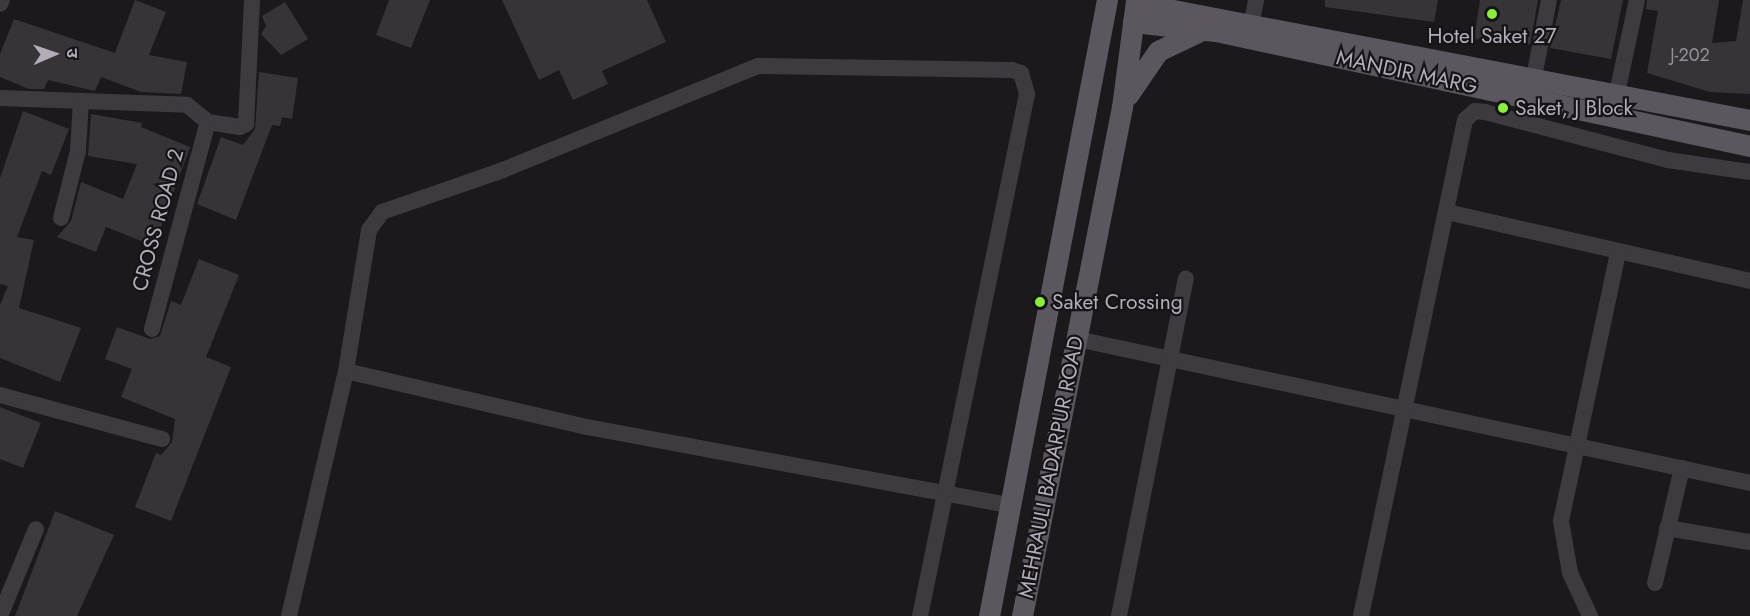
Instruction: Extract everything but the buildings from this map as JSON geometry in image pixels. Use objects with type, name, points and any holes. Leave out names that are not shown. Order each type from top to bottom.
[{"type":"main road","name":"MANDIR MARG","points":[[1135,8],[1192,5],[1252,21],[1750,120]]},
{"type":"main road","name":"MEHRAULI BADARPUR ROAD","points":[[989,616],[1037,378],[1106,8]]},
{"type":"main road","name":"MANDIR MARG","points":[[1135,8],[1216,31],[1750,146]]},
{"type":"main road","name":"MEHRAULI BADARPUR ROAD","points":[[1022,616],[1122,107],[1135,8]]},
{"type":"main road","points":[[1122,107],[1140,71],[1158,51],[1189,34],[1216,31]]},
{"type":"main road","points":[[1037,378],[1068,383]]},
{"type":"street","points":[[0,4],[2,0]]},
{"type":"street","points":[[0,98],[187,105],[208,122],[246,124],[252,0]]},
{"type":"street","points":[[1252,21],[1256,0]]},
{"type":"street","points":[[1534,77],[1549,0]]},
{"type":"street","points":[[1617,93],[1637,0]]},
{"type":"street","points":[[289,616],[346,371],[369,230],[390,208],[503,170],[758,66],[1012,70],[1021,73],[1027,94],[920,616]]},
{"type":"street","points":[[61,218],[78,151],[81,101]]},
{"type":"street","points":[[1361,616],[1447,212],[1457,137],[1475,111],[1668,160],[1750,172]]},
{"type":"street","name":"CROSS ROAD 2","points":[[152,329],[208,122]]},
{"type":"street","points":[[1447,212],[1750,281]]},
{"type":"street","points":[[1590,616],[1562,540],[1575,445],[1618,252]]},
{"type":"street","points":[[1119,616],[1186,279]]},
{"type":"street","points":[[1077,339],[1750,483]]},
{"type":"street","points":[[346,371],[587,427],[944,496],[1012,506]]},
{"type":"street","points":[[0,395],[162,439]]},
{"type":"street","points":[[1655,583],[1666,528],[1682,468]]},
{"type":"street","points":[[1666,528],[1750,542]]},
{"type":"street","points":[[0,616],[36,529]]},
{"type":"place","name":"Hotel Saket 27","points":[[1492,14]]},
{"type":"place","name":"Saket, J Block","points":[[1503,108]]},
{"type":"place","name":"Saket Crossing","points":[[1040,302]]}]
